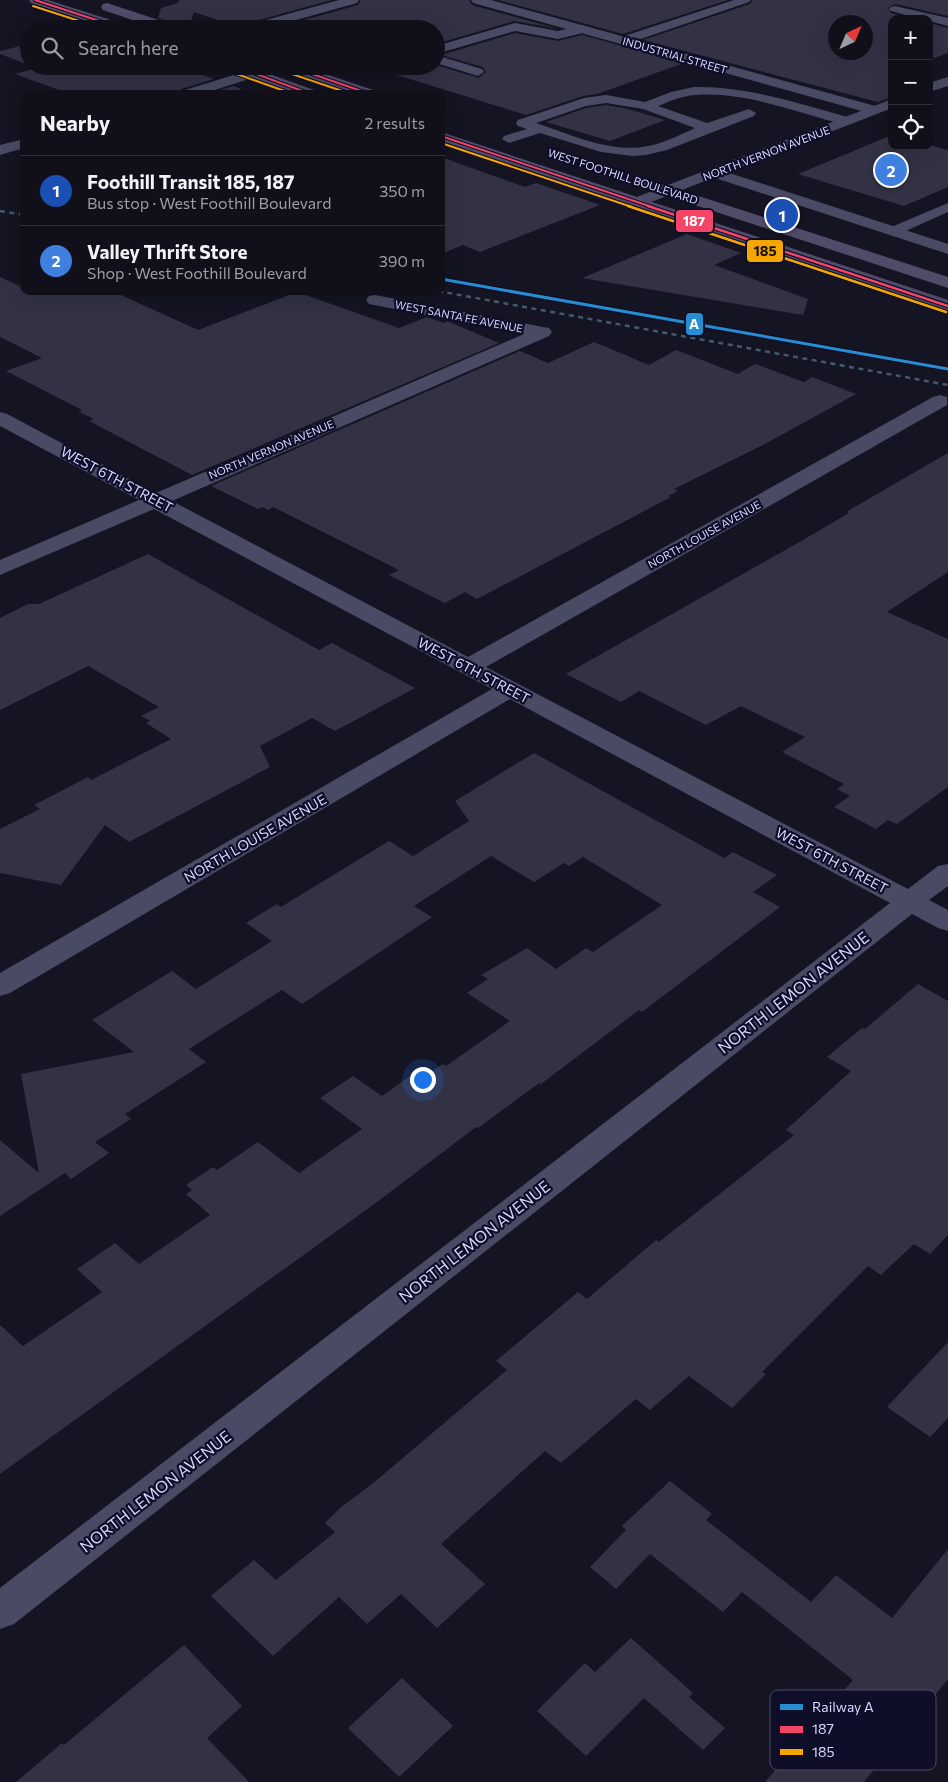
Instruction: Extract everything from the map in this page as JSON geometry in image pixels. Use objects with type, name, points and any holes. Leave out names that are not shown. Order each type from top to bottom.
[{"type":"main road","points":[[35,0],[97,20]]},
{"type":"main road","points":[[98,4],[145,20]]},
{"type":"main road","points":[[256,75],[300,90]]},
{"type":"main road","points":[[315,75],[359,90]]},
{"type":"main road","name":"WEST FOOTHILL BOULEVARD","points":[[492,134],[536,148]]},
{"type":"main road","name":"WEST FOOTHILL BOULEVARD","points":[[445,137],[640,201],[948,306]]},
{"type":"main road","name":"WEST FOOTHILL BOULEVARD","points":[[630,178],[948,283]]},
{"type":"street","points":[[281,20],[353,0]]},
{"type":"street","name":"INDUSTRIAL STREET","points":[[477,0],[874,110]]},
{"type":"street","points":[[200,90],[250,75]]},
{"type":"street","points":[[933,87],[947,83]]},
{"type":"street","name":"NORTH VERNON AVENUE","points":[[640,201],[888,105]]},
{"type":"street","points":[[0,150],[20,144]]},
{"type":"street","points":[[714,173],[948,249]]},
{"type":"street","name":"WEST SANTA FE AVENUE","points":[[375,300],[542,332]]},
{"type":"street","name":"NORTH VERNON AVENUE","points":[[0,568],[542,332]]},
{"type":"street","name":"NORTH LOUISE AVENUE","points":[[468,667],[940,401]]},
{"type":"street","name":"WEST 6TH STREET","points":[[0,418],[948,922]]},
{"type":"street","name":"NORTH LOUISE AVENUE","points":[[0,986],[510,690]]},
{"type":"street","name":"NORTH LEMON AVENUE","points":[[0,1611],[948,872]]},
{"type":"lane","points":[[624,40],[745,0]]},
{"type":"lane","points":[[895,9],[948,22]]},
{"type":"lane","points":[[445,47],[515,26],[558,35],[583,29]]},
{"type":"lane","points":[[445,63],[478,72]]},
{"type":"lane","points":[[646,106],[679,94],[709,90],[772,101],[846,121]]},
{"type":"lane","points":[[708,128],[646,106],[614,100],[584,102],[523,123],[584,143],[620,150],[645,151],[708,128],[749,112]]},
{"type":"lane","points":[[509,139],[540,129]]},
{"type":"lane","points":[[562,151],[584,143]]},
{"type":"lane","points":[[894,231],[944,212]]},
{"type":"building","points":[[179,0],[332,0],[259,20],[218,20],[194,12],[191,20],[165,20],[158,18],[161,8],[178,3]]},
{"type":"building","points":[[361,0],[469,0],[472,5],[559,29],[514,21],[445,41],[445,20],[304,20],[358,5]]},
{"type":"building","points":[[498,0],[728,0],[623,34]]},
{"type":"building","points":[[753,0],[948,0],[948,16],[895,4],[888,8],[891,13],[898,15],[888,15],[888,98],[878,102],[643,40],[750,4]]},
{"type":"building","points":[[933,24],[948,28],[948,53],[933,59]]},
{"type":"building","points":[[515,33],[558,41],[582,35],[684,63],[597,94],[583,96],[526,115],[397,75],[445,75],[445,68],[479,78],[486,72],[483,67],[445,56],[445,54]]},
{"type":"building","points":[[20,46],[20,62],[0,54],[0,51]]},
{"type":"building","points":[[15,74],[203,75],[214,79],[180,90],[59,90]]},
{"type":"building","points":[[233,86],[241,89],[241,90],[221,90]]},
{"type":"building","points":[[606,105],[628,109],[665,120],[610,141],[546,122],[586,108]]},
{"type":"building","points":[[888,137],[888,150],[933,150],[933,146],[948,150],[948,187],[904,206],[798,174]]},
{"type":"building","points":[[445,158],[525,187],[536,183],[600,205],[480,252],[463,245],[445,252]]},
{"type":"building","points":[[687,234],[741,253],[714,265],[808,299],[803,315],[582,278]]},
{"type":"building","points":[[0,277],[20,286],[20,295],[121,295],[198,330],[289,295],[306,295],[399,328],[427,317],[444,323],[447,321],[499,343],[192,475],[89,421],[94,419],[79,412],[82,410],[6,371],[42,358],[0,337]]},
{"type":"building","points":[[594,342],[649,365],[676,350],[738,374],[755,364],[804,382],[812,377],[856,394],[763,445],[674,489],[678,491],[668,496],[671,497],[477,599],[465,592],[445,603],[389,575],[399,570],[273,507],[268,510],[263,507],[258,509],[211,486],[520,351],[548,363]]},
{"type":"building","points":[[948,453],[948,572],[887,612],[948,639],[948,787],[897,824],[888,820],[876,829],[834,807],[850,796],[837,789],[844,784],[782,752],[805,737],[741,706],[706,725],[639,691],[621,702],[566,674],[803,540],[849,513],[846,512]]},
{"type":"building","points":[[148,554],[319,650],[332,643],[415,688],[335,731],[312,718],[260,746],[270,767],[129,842],[105,825],[61,885],[0,873],[0,829],[40,809],[34,805],[88,777],[91,780],[171,739],[146,723],[150,721],[141,716],[159,707],[88,666],[0,710],[0,618],[28,604],[39,604]]},
{"type":"building","points":[[534,753],[724,858],[733,852],[777,875],[753,892],[780,907],[642,1012],[639,1010],[541,1084],[539,1083],[478,1128],[476,1127],[377,1202],[0,1474],[0,1325],[23,1346],[102,1292],[77,1269],[115,1243],[139,1264],[210,1215],[186,1194],[192,1190],[186,1185],[213,1167],[217,1170],[258,1142],[299,1173],[362,1129],[320,1098],[353,1076],[382,1096],[410,1076],[422,1078],[443,1064],[446,1066],[510,1021],[467,993],[488,979],[481,975],[527,948],[556,969],[586,948],[593,952],[662,905],[583,857],[569,866],[564,863],[534,882],[491,856],[414,906],[432,917],[302,1004],[282,990],[189,1049],[206,1062],[125,1114],[131,1119],[95,1142],[109,1153],[71,1179],[65,1173],[0,1216],[0,1140],[39,1173],[21,1074],[134,1052],[92,1020],[172,971],[196,989],[272,941],[246,923],[277,904],[281,907],[389,841],[413,856],[469,821],[455,801]]},
{"type":"building","points":[[918,984],[948,1001],[948,1235],[930,1254],[914,1244],[881,1275],[868,1266],[762,1372],[766,1374],[732,1408],[689,1376],[650,1410],[636,1399],[561,1463],[545,1451],[441,1544],[485,1584],[437,1628],[401,1594],[367,1624],[339,1597],[273,1656],[211,1596],[254,1560],[276,1580],[335,1532],[325,1523],[340,1508],[372,1484],[507,1370],[496,1361],[578,1292],[587,1299],[656,1240],[659,1242],[794,1135],[786,1130],[851,1071],[827,1057],[862,1028],[865,1029]]},
{"type":"building","points":[[948,1342],[948,1418],[930,1437],[887,1407]]},
{"type":"building","points":[[670,1481],[712,1514],[706,1520],[811,1602],[836,1575],[892,1618],[948,1549],[948,1679],[936,1694],[936,1690],[844,1690],[853,1680],[742,1592],[723,1612],[650,1554],[616,1589],[590,1567],[626,1530],[622,1526]]},
{"type":"building","points":[[631,1638],[693,1693],[689,1697],[725,1728],[703,1750],[644,1698],[586,1756],[537,1711],[585,1663],[595,1672]]},
{"type":"building","points":[[184,1645],[242,1706],[207,1738],[249,1782],[16,1782],[62,1743],[64,1745]]},
{"type":"building","points":[[402,1678],[453,1726],[399,1777],[348,1728]]},
{"type":"building","points":[[775,1770],[874,1770],[864,1782],[765,1782]]},
{"type":"railway","points":[[0,211],[20,214]]},
{"type":"railway","points":[[445,292],[948,385]]},
{"type":"rail line","name":"A","points":[[445,280],[948,369]]},
{"type":"transit line","name":"187","points":[[35,0],[96,20]]},
{"type":"transit line","name":"185","points":[[33,6],[76,20]]},
{"type":"transit line","name":"185","points":[[239,75],[282,90]]},
{"type":"transit line","name":"187","points":[[259,75],[300,90]]},
{"type":"transit line","name":"185","points":[[295,75],[339,90]]},
{"type":"transit line","name":"187","points":[[315,75],[358,90]]},
{"type":"transit line","name":"187","points":[[445,137],[948,306]]},
{"type":"transit line","name":"185","points":[[445,144],[946,312]]},
{"type":"place","name":"Valley Thrift Store","points":[[891,170]]},
{"type":"place","name":"Foothill Transit 185, 187","points":[[782,215]]}]
